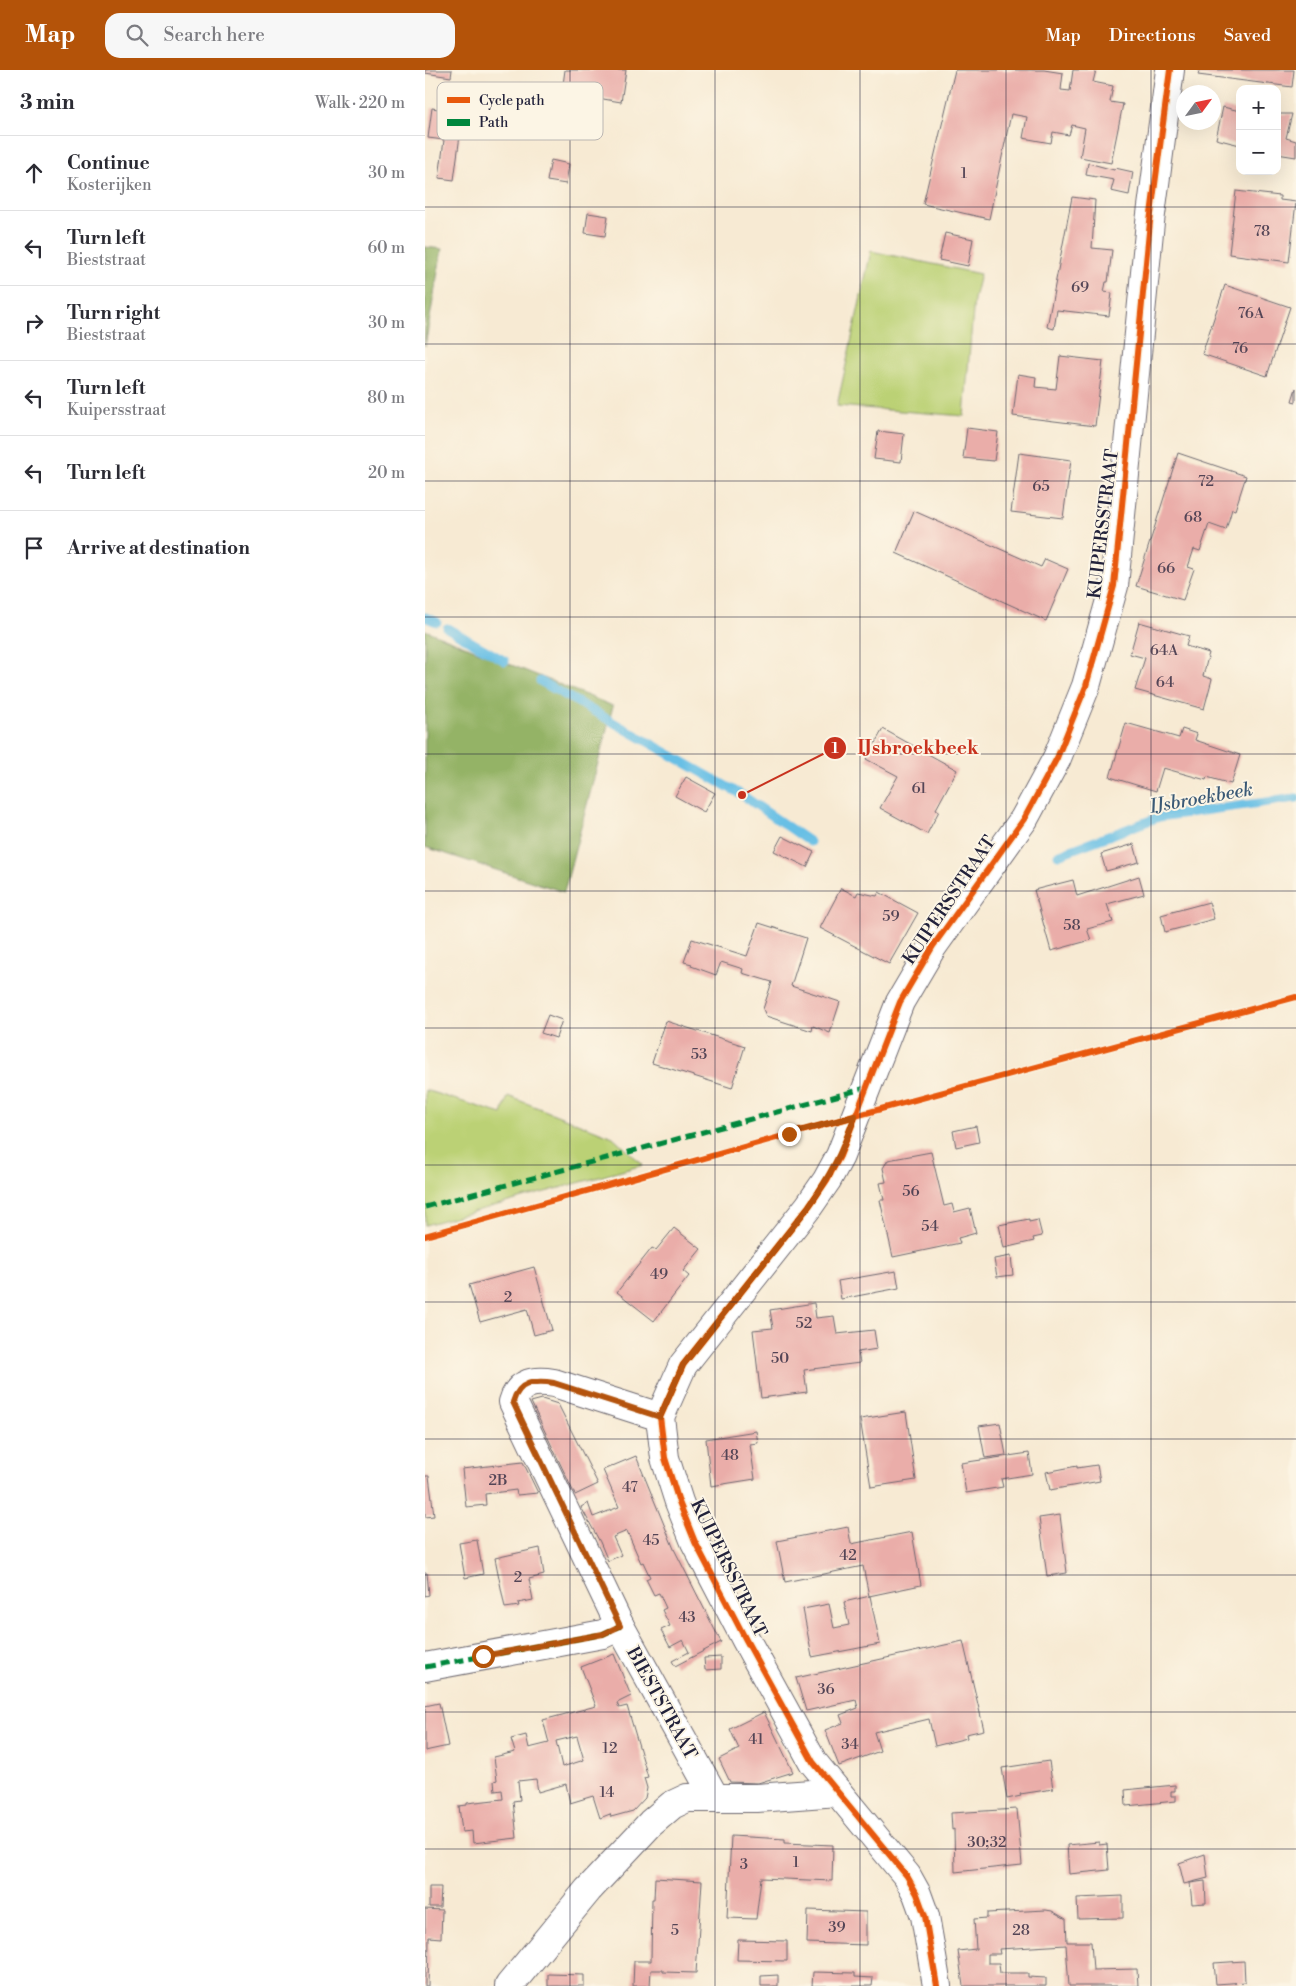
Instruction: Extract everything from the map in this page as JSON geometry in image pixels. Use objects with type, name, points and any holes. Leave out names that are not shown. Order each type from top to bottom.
[{"type":"street","name":"KUIPERSSTRAAT","points":[[937,1986],[925,1916],[917,1894],[907,1876],[813,1762],[695,1542],[679,1502],[665,1458],[660,1417],[683,1365],[809,1206],[827,1180],[840,1156],[900,1002],[933,946],[1024,819],[1057,758],[1087,686],[1114,586],[1150,222],[1170,70]]},
{"type":"street","name":"BIESTSTRAAT","points":[[660,1417],[554,1383],[539,1381],[521,1387],[515,1393],[513,1402],[620,1626],[715,1798]]},
{"type":"street","points":[[425,1667],[603,1634],[620,1626]]},
{"type":"street","points":[[509,1986],[588,1890],[651,1823],[672,1805],[687,1798],[757,1798],[838,1792]]},
{"type":"green space","points":[[425,247],[442,249],[425,346]]},
{"type":"green space","points":[[871,251],[980,274],[974,299],[964,416],[837,406]]},
{"type":"green space","points":[[425,630],[613,706],[564,892],[425,847]]},
{"type":"green space","points":[[425,1090],[502,1114],[508,1096],[613,1137],[643,1165],[425,1225]]},
{"type":"building","points":[[425,70],[452,70],[451,77],[425,73]]},
{"type":"building","points":[[565,70],[626,70],[621,102],[603,99],[603,82],[563,82]]},
{"type":"building","points":[[955,70],[1044,70],[1063,73],[1061,90],[1070,91],[1073,70],[1096,70],[1093,82],[1113,86],[1110,102],[1123,104],[1111,163],[1080,157],[1085,128],[1072,125],[1069,135],[1053,132],[1051,143],[1023,138],[1027,117],[1011,114],[989,219],[923,204]]},
{"type":"building","points":[[1199,70],[1294,70],[1292,87],[1198,75]]},
{"type":"building","points":[[1223,107],[1236,110],[1236,144],[1216,139],[1218,130],[1221,130]]},
{"type":"building","points":[[432,108],[437,109],[437,139],[428,138]]},
{"type":"building","points":[[1281,114],[1292,114],[1286,138],[1296,141],[1296,157],[1281,155]]},
{"type":"building","points":[[444,140],[459,140],[454,180],[439,178]]},
{"type":"building","points":[[551,160],[569,164],[566,184],[547,181]]},
{"type":"building","points":[[1088,163],[1114,170],[1115,168],[1133,172],[1129,195],[1111,191],[1114,180],[1086,175]]},
{"type":"building","points":[[1236,191],[1280,196],[1280,200],[1296,202],[1289,262],[1229,254]]},
{"type":"building","points":[[1072,197],[1095,200],[1092,248],[1112,250],[1108,282],[1106,282],[1104,292],[1112,293],[1109,316],[1057,310],[1054,329],[1047,327]]},
{"type":"building","points":[[588,213],[608,216],[605,236],[585,233]]},
{"type":"building","points":[[945,233],[973,239],[968,266],[939,260]]},
{"type":"building","points":[[1225,285],[1290,307],[1267,376],[1202,354]]},
{"type":"building","points":[[1060,356],[1103,361],[1095,426],[1013,416],[1018,374],[1036,377],[1035,387],[1056,389]]},
{"type":"building","points":[[1296,388],[1296,402],[1292,401]]},
{"type":"building","points":[[967,428],[998,432],[994,461],[963,458]]},
{"type":"building","points":[[878,431],[904,434],[901,462],[874,459]]},
{"type":"building","points":[[1019,453],[1071,460],[1063,518],[1011,512]]},
{"type":"building","points":[[1178,453],[1246,476],[1235,510],[1232,509],[1226,530],[1209,524],[1200,551],[1194,549],[1188,567],[1194,569],[1183,600],[1136,586]]},
{"type":"building","points":[[914,511],[1041,567],[1045,559],[1068,569],[1046,621],[896,553]]},
{"type":"building","points":[[1139,622],[1189,636],[1186,646],[1209,653],[1203,676],[1212,679],[1204,709],[1135,690],[1145,658],[1130,654]]},
{"type":"building","points":[[1126,723],[1179,738],[1182,729],[1197,734],[1195,740],[1240,755],[1231,784],[1207,777],[1206,780],[1163,768],[1156,791],[1110,777]]},
{"type":"building","points":[[883,729],[957,770],[936,809],[939,811],[927,834],[880,808],[898,776],[866,759]]},
{"type":"building","points":[[686,777],[715,793],[704,812],[675,796]]},
{"type":"building","points":[[782,836],[814,852],[807,867],[774,851]]},
{"type":"building","points":[[1134,844],[1139,862],[1106,871],[1101,854]]},
{"type":"building","points":[[1139,876],[1144,894],[1107,904],[1113,922],[1087,929],[1091,940],[1051,951],[1034,890],[1073,880],[1077,896]]},
{"type":"building","points":[[841,888],[856,896],[858,892],[877,896],[879,892],[918,913],[889,964],[820,928]]},
{"type":"building","points":[[1209,902],[1214,919],[1165,932],[1161,915]]},
{"type":"building","points":[[759,923],[806,938],[791,986],[840,1002],[830,1033],[813,1026],[812,1031],[766,1016],[763,1009],[772,982],[742,973],[743,969],[721,962],[716,975],[684,962],[692,939],[747,956]]},
{"type":"building","points":[[548,1015],[562,1020],[556,1038],[541,1033]]},
{"type":"building","points":[[666,1021],[745,1046],[732,1088],[652,1063]]},
{"type":"building","points":[[976,1126],[979,1142],[956,1147],[953,1131]]},
{"type":"building","points":[[931,1152],[944,1206],[952,1204],[954,1212],[970,1208],[976,1233],[958,1238],[960,1243],[893,1257],[880,1200],[884,1200],[880,1183],[886,1182],[883,1168],[888,1160]]},
{"type":"building","points":[[1029,1219],[1029,1222],[1038,1220],[1042,1236],[1033,1238],[1034,1241],[1004,1248],[999,1225]]},
{"type":"building","points":[[674,1228],[701,1249],[683,1271],[689,1276],[654,1321],[617,1292],[652,1248],[656,1250]]},
{"type":"building","points":[[1011,1256],[1013,1275],[997,1277],[994,1259]]},
{"type":"building","points":[[534,1267],[552,1330],[534,1335],[527,1309],[480,1322],[469,1285]]},
{"type":"building","points":[[896,1271],[899,1288],[841,1299],[838,1281]]},
{"type":"building","points":[[814,1303],[816,1318],[834,1316],[837,1334],[874,1330],[877,1349],[858,1352],[860,1363],[804,1370],[807,1392],[761,1398],[753,1330],[773,1328],[770,1310]]},
{"type":"building","points":[[542,1399],[558,1404],[598,1484],[575,1495],[531,1402]]},
{"type":"building","points":[[906,1412],[916,1480],[871,1487],[860,1419]]},
{"type":"building","points":[[1000,1423],[1006,1455],[985,1458],[979,1426]]},
{"type":"building","points":[[756,1431],[758,1443],[750,1444],[755,1479],[711,1486],[706,1439]]},
{"type":"building","points":[[1029,1453],[1032,1474],[1001,1479],[1003,1487],[966,1493],[961,1463]]},
{"type":"building","points":[[636,1456],[674,1549],[721,1642],[675,1666],[672,1661],[689,1652],[683,1640],[670,1647],[661,1630],[670,1626],[662,1610],[666,1608],[659,1593],[654,1595],[646,1579],[650,1577],[643,1562],[641,1563],[627,1531],[613,1537],[621,1555],[608,1561],[581,1507],[588,1503],[593,1517],[619,1507],[603,1470]]},
{"type":"building","points":[[523,1462],[538,1493],[517,1495],[516,1490],[485,1494],[486,1505],[466,1507],[462,1469]]},
{"type":"building","points":[[1097,1465],[1100,1481],[1050,1490],[1046,1472],[1077,1466],[1077,1468]]},
{"type":"building","points":[[425,1476],[429,1476],[434,1516],[425,1517]]},
{"type":"building","points":[[1060,1515],[1067,1573],[1047,1576],[1039,1518]]},
{"type":"building","points":[[848,1527],[851,1544],[912,1532],[921,1585],[869,1596],[863,1566],[785,1582],[777,1541]]},
{"type":"building","points":[[477,1540],[483,1574],[465,1578],[459,1543]]},
{"type":"building","points":[[540,1548],[544,1575],[529,1579],[533,1600],[518,1603],[519,1606],[505,1608],[495,1558]]},
{"type":"building","points":[[425,1573],[427,1573],[429,1595],[425,1596]]},
{"type":"building","points":[[870,1596],[880,1644],[812,1657],[803,1609],[829,1604],[834,1628],[849,1625],[844,1602]]},
{"type":"building","points":[[963,1641],[984,1730],[966,1734],[967,1738],[935,1746],[929,1719],[874,1732],[880,1751],[839,1766],[825,1730],[843,1723],[840,1715],[858,1708],[856,1700],[806,1711],[796,1678]]},
{"type":"building","points":[[614,1654],[631,1696],[617,1703],[619,1708],[627,1706],[648,1777],[644,1778],[647,1788],[645,1798],[633,1811],[611,1817],[610,1814],[600,1818],[593,1796],[570,1803],[566,1784],[538,1792],[536,1779],[518,1781],[520,1800],[513,1801],[517,1838],[473,1843],[472,1831],[462,1832],[459,1806],[467,1805],[467,1803],[503,1799],[502,1790],[495,1791],[494,1781],[497,1780],[494,1757],[515,1752],[511,1739],[526,1735],[529,1748],[549,1743],[543,1720],[596,1706],[581,1667]],"holes":[[[577,1736],[584,1760],[562,1767],[556,1741]]]},
{"type":"building","points":[[721,1657],[721,1669],[705,1670],[704,1658]]},
{"type":"building","points":[[439,1703],[448,1746],[425,1751],[425,1706]]},
{"type":"building","points":[[764,1712],[793,1772],[758,1783],[730,1782],[719,1759],[739,1749],[730,1729]]},
{"type":"building","points":[[1049,1761],[1053,1789],[1020,1794],[1021,1796],[1007,1799],[1002,1768]]},
{"type":"building","points":[[1175,1785],[1175,1791],[1171,1791],[1171,1796],[1176,1796],[1176,1801],[1126,1806],[1125,1790]]},
{"type":"building","points":[[1017,1809],[1022,1865],[955,1872],[954,1829],[952,1830],[951,1813]]},
{"type":"building","points":[[731,1836],[785,1839],[785,1843],[833,1845],[832,1881],[761,1878],[756,1919],[727,1918]]},
{"type":"building","points":[[1099,1842],[1099,1845],[1107,1844],[1109,1870],[1069,1874],[1067,1845]]},
{"type":"building","points":[[1205,1854],[1208,1878],[1184,1884],[1179,1863]]},
{"type":"building","points":[[655,1878],[702,1881],[696,1973],[651,1970],[650,1986],[633,1986],[634,1961],[651,1961],[652,1899],[654,1899]]},
{"type":"building","points":[[1205,1881],[1206,1903],[1192,1904],[1190,1883]]},
{"type":"building","points":[[429,1887],[441,1887],[440,1907],[429,1907]]},
{"type":"building","points":[[1123,1896],[1123,1918],[1078,1919],[1077,1898]]},
{"type":"building","points":[[425,1909],[442,1910],[441,1938],[429,1937],[428,1986],[425,1986]]},
{"type":"building","points":[[808,1910],[866,1912],[866,1945],[807,1943]]},
{"type":"building","points":[[1052,1911],[1066,1919],[1067,1942],[1091,1942],[1093,1970],[1137,1969],[1138,1986],[1069,1986],[1066,1945],[999,1949],[1000,1954],[988,1954],[988,1963],[999,1963],[1000,1973],[1028,1973],[1028,1977],[1046,1978],[1046,1986],[963,1986],[958,1951],[976,1949],[974,1919],[987,1918],[987,1913]]},
{"type":"building","points":[[738,1940],[787,1941],[787,1961],[737,1960]]},
{"type":"building","points":[[1244,1961],[1245,1982],[1216,1984],[1214,1963]]},
{"type":"building","points":[[813,1972],[855,1973],[855,1977],[873,1978],[872,1986],[812,1986]]},
{"type":"building","points":[[548,1974],[584,1975],[584,1986],[548,1986]]},
{"type":"building","points":[[778,1975],[778,1986],[761,1986],[761,1976]]},
{"type":"waterway","name":"IJsbroekbeek","points":[[425,617],[437,622]]},
{"type":"waterway","name":"IJsbroekbeek","points":[[447,628],[505,661]]},
{"type":"waterway","name":"IJsbroekbeek","points":[[540,681],[742,795],[810,842]]},
{"type":"waterway","name":"IJsbroekbeek","points":[[1058,855],[1159,817],[1296,798]]},
{"type":"marked path","points":[[425,1207],[866,1088]]},
{"type":"marked path","points":[[425,1667],[603,1634],[620,1626]]},
{"type":"cycle path","points":[[937,1986],[925,1916],[917,1894],[907,1876],[813,1762],[695,1542],[679,1502],[665,1458],[660,1417],[683,1365],[809,1206],[827,1180],[840,1156],[900,1002],[933,946],[1024,819],[1057,758],[1086,686],[1114,586],[1150,222],[1170,70]]},
{"type":"cycle path","points":[[425,1236],[855,1116],[1296,997]]},
{"type":"place","name":"IJsbroekbeek","points":[[742,795]]},
{"type":"route","points":[[483,1656],[603,1634],[620,1626],[513,1402],[515,1393],[521,1387],[530,1383],[539,1381],[554,1383],[660,1417],[683,1365],[809,1206],[827,1180],[840,1156],[855,1116],[789,1134]]}]
